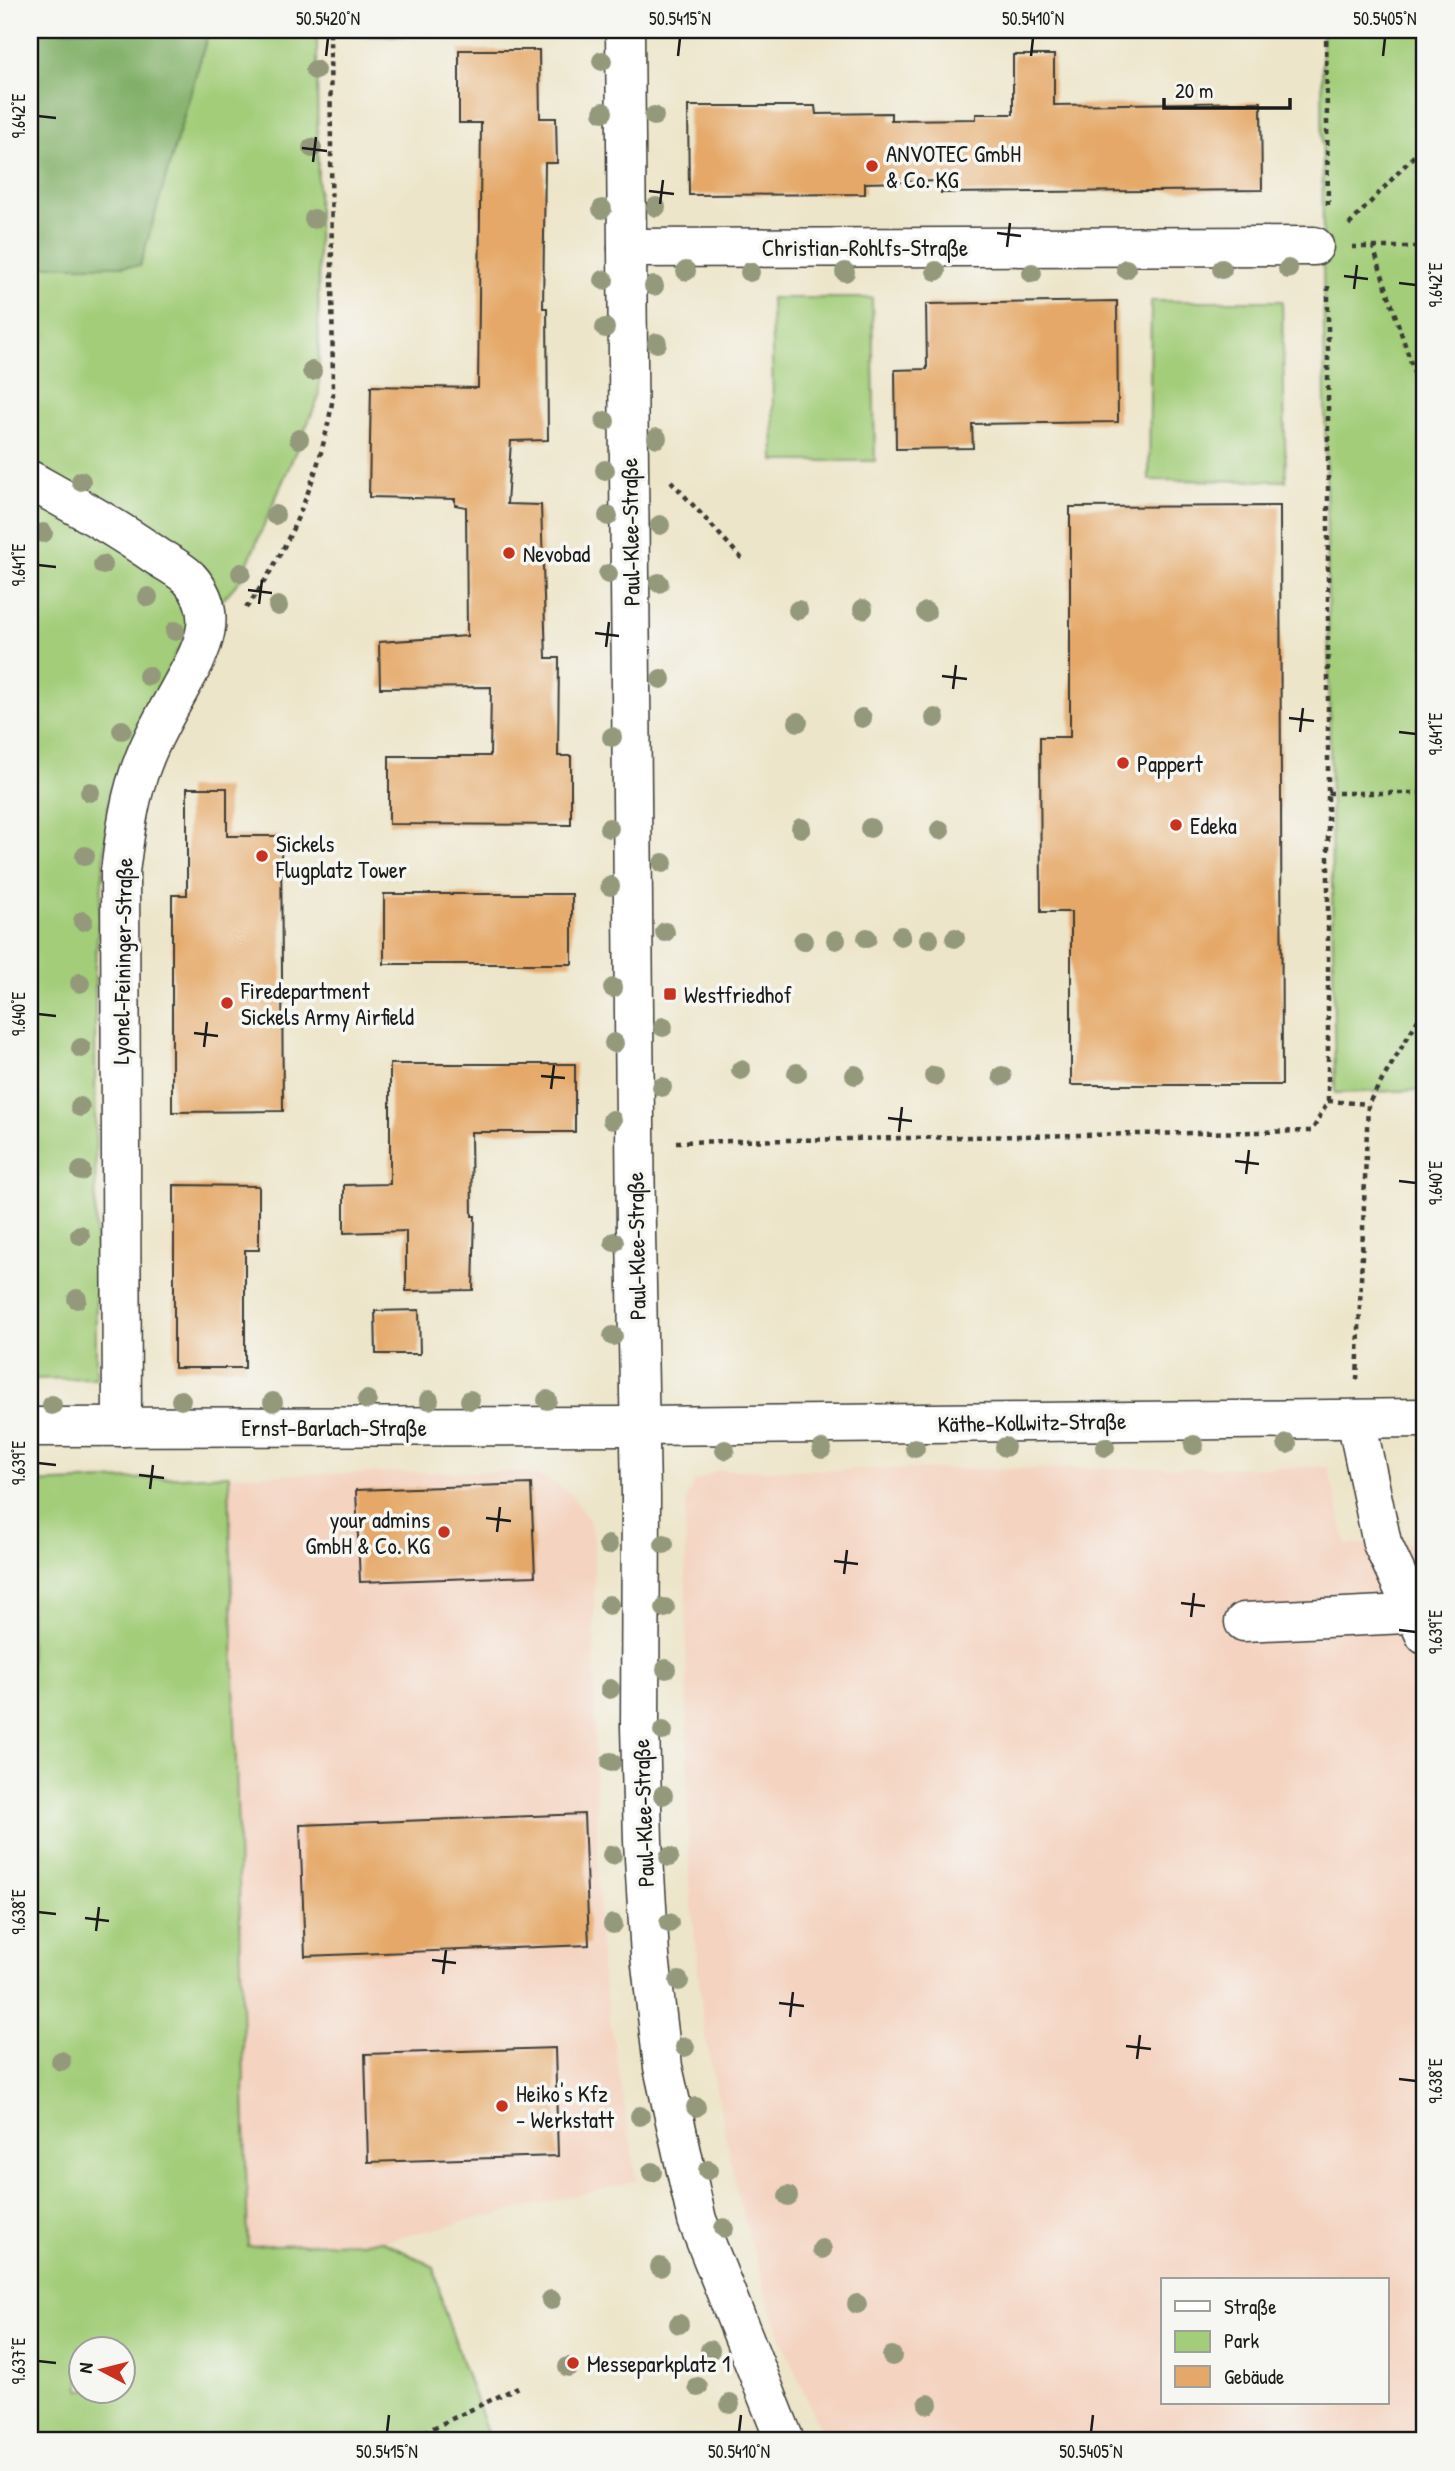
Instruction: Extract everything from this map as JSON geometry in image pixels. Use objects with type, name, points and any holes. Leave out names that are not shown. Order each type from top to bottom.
[{"type":"street","name":"Paul-Klee-Straße","points":[[625,30],[638,1426],[641,1495],[640,1726],[650,1956],[663,2067],[697,2220],[785,2441]]},
{"type":"street","name":"Christian-Rohlfs-Straße","points":[[627,247],[1335,235]]},
{"type":"street","name":"Lyonel-Feininger-Straße","points":[[30,480],[133,539],[188,577],[206,611],[206,632],[197,661],[155,734],[143,762],[130,804],[120,872],[122,1427]]},
{"type":"street","name":"Käthe-Kollwitz-Straße","points":[[638,1426],[1425,1418]]},
{"type":"street","points":[[1244,1622],[1422,1620],[1382,1543],[1356,1419]]},
{"type":"street","name":"Ernst-Barlach-Straße","points":[[30,1427],[638,1426]]},
{"type":"path","points":[[206,632],[229,629],[253,599],[293,529],[319,464],[328,432],[334,396],[330,30]]},
{"type":"path","points":[[1326,30],[1335,235]]},
{"type":"path","points":[[1335,235],[1425,144]]},
{"type":"path","points":[[1335,235],[1373,247],[1425,247]]},
{"type":"path","points":[[1373,247],[1425,406]]},
{"type":"path","points":[[667,1142],[1312,1131],[1328,1101],[1328,281]]},
{"type":"path","points":[[666,476],[744,561]]},
{"type":"path","points":[[1328,793],[1425,793]]},
{"type":"path","points":[[1356,1419],[1368,1104],[1425,1007]]},
{"type":"path","points":[[1328,1101],[1368,1104]]},
{"type":"path","points":[[406,2441],[517,2387]]},
{"type":"shaded area","points":[[1328,1467],[1347,1545],[1425,1542],[1425,2441],[825,2441],[781,2339],[759,2272],[737,2192],[704,2031],[689,1880],[685,1520],[687,1496],[694,1482],[718,1470]]},
{"type":"shaded area","points":[[514,1471],[545,1478],[570,1493],[589,1520],[594,1537],[595,1766],[601,1966],[637,2181],[383,2241],[248,2246],[229,1475]]},
{"type":"green space","points":[[30,30],[209,30],[140,266],[30,266]]},
{"type":"green space","points":[[209,30],[317,30],[319,397],[241,579],[177,651],[110,791],[95,966],[96,1378],[30,1379],[30,266],[140,265]]},
{"type":"green space","points":[[352,30],[577,30],[577,34],[352,36]]},
{"type":"green space","points":[[1322,31],[1425,31],[1425,1090],[1335,1093]]},
{"type":"green space","points":[[771,298],[872,298],[875,461],[774,461]]},
{"type":"green space","points":[[1151,301],[1282,301],[1286,481],[1149,480]]},
{"type":"green space","points":[[229,1475],[248,2246],[383,2241],[434,2267],[444,2310],[490,2441],[30,2441],[30,1483]]},
{"type":"water","points":[[30,30],[37,30],[33,90],[30,89]]},
{"type":"building","points":[[459,50],[539,50],[540,118],[556,118],[557,163],[545,163],[543,308],[547,308],[548,440],[511,441],[507,504],[541,505],[546,658],[559,658],[558,756],[571,756],[571,825],[389,824],[389,756],[490,756],[491,687],[380,688],[379,642],[467,636],[466,507],[455,505],[455,499],[369,497],[371,386],[478,388],[481,123],[459,123]]},
{"type":"building","points":[[1013,55],[1054,55],[1054,105],[1261,102],[1262,190],[941,193],[941,181],[865,183],[865,194],[689,195],[688,106],[815,106],[816,114],[891,113],[891,120],[976,119],[976,114],[1013,114]]},
{"type":"building","points":[[1117,301],[1118,422],[972,424],[973,448],[896,449],[895,370],[927,369],[926,304]]},
{"type":"building","name":"Edeka","points":[[1280,506],[1282,1085],[1071,1085],[1071,912],[1041,912],[1040,737],[1070,737],[1070,507]]},
{"type":"building","name":"Firedepartment Sickels Army Airfield","points":[[187,788],[227,788],[227,836],[281,836],[283,1111],[172,1112],[172,895],[187,895]]},
{"type":"building","points":[[384,894],[572,894],[572,964],[384,964]]},
{"type":"building","points":[[390,1064],[575,1064],[575,1132],[471,1132],[472,1216],[475,1216],[473,1290],[406,1291],[406,1231],[344,1233],[344,1185],[390,1184]]},
{"type":"building","points":[[174,1185],[259,1186],[259,1250],[245,1250],[245,1368],[174,1368]]},
{"type":"building","points":[[419,1310],[420,1354],[376,1354],[375,1311]]},
{"type":"building","points":[[531,1484],[535,1576],[360,1582],[356,1490]]},
{"type":"building","points":[[584,1814],[589,1945],[305,1956],[300,1825]]},
{"type":"building","points":[[555,2048],[558,2156],[368,2162],[365,2054]]},
{"type":"place","name":"ANVOTEC GmbH & Co. KG","points":[[872,166]]},
{"type":"place","name":"Nevobad","points":[[509,553]]},
{"type":"place","name":"Pappert","points":[[1123,763]]},
{"type":"place","name":"Edeka","points":[[1176,825]]},
{"type":"place","name":"Sickels Flugplatz Tower","points":[[262,856]]},
{"type":"place","name":"Westfriedhof","points":[[670,994]]},
{"type":"place","name":"Firedepartment Sickels Army Airfield","points":[[227,1003]]},
{"type":"place","name":"your admins GmbH & Co. KG","points":[[444,1532]]},
{"type":"place","name":"Heiko's Kfz - Werkstatt","points":[[502,2106]]},
{"type":"place","name":"Messeparkplatz 1","points":[[573,2363]]}]
